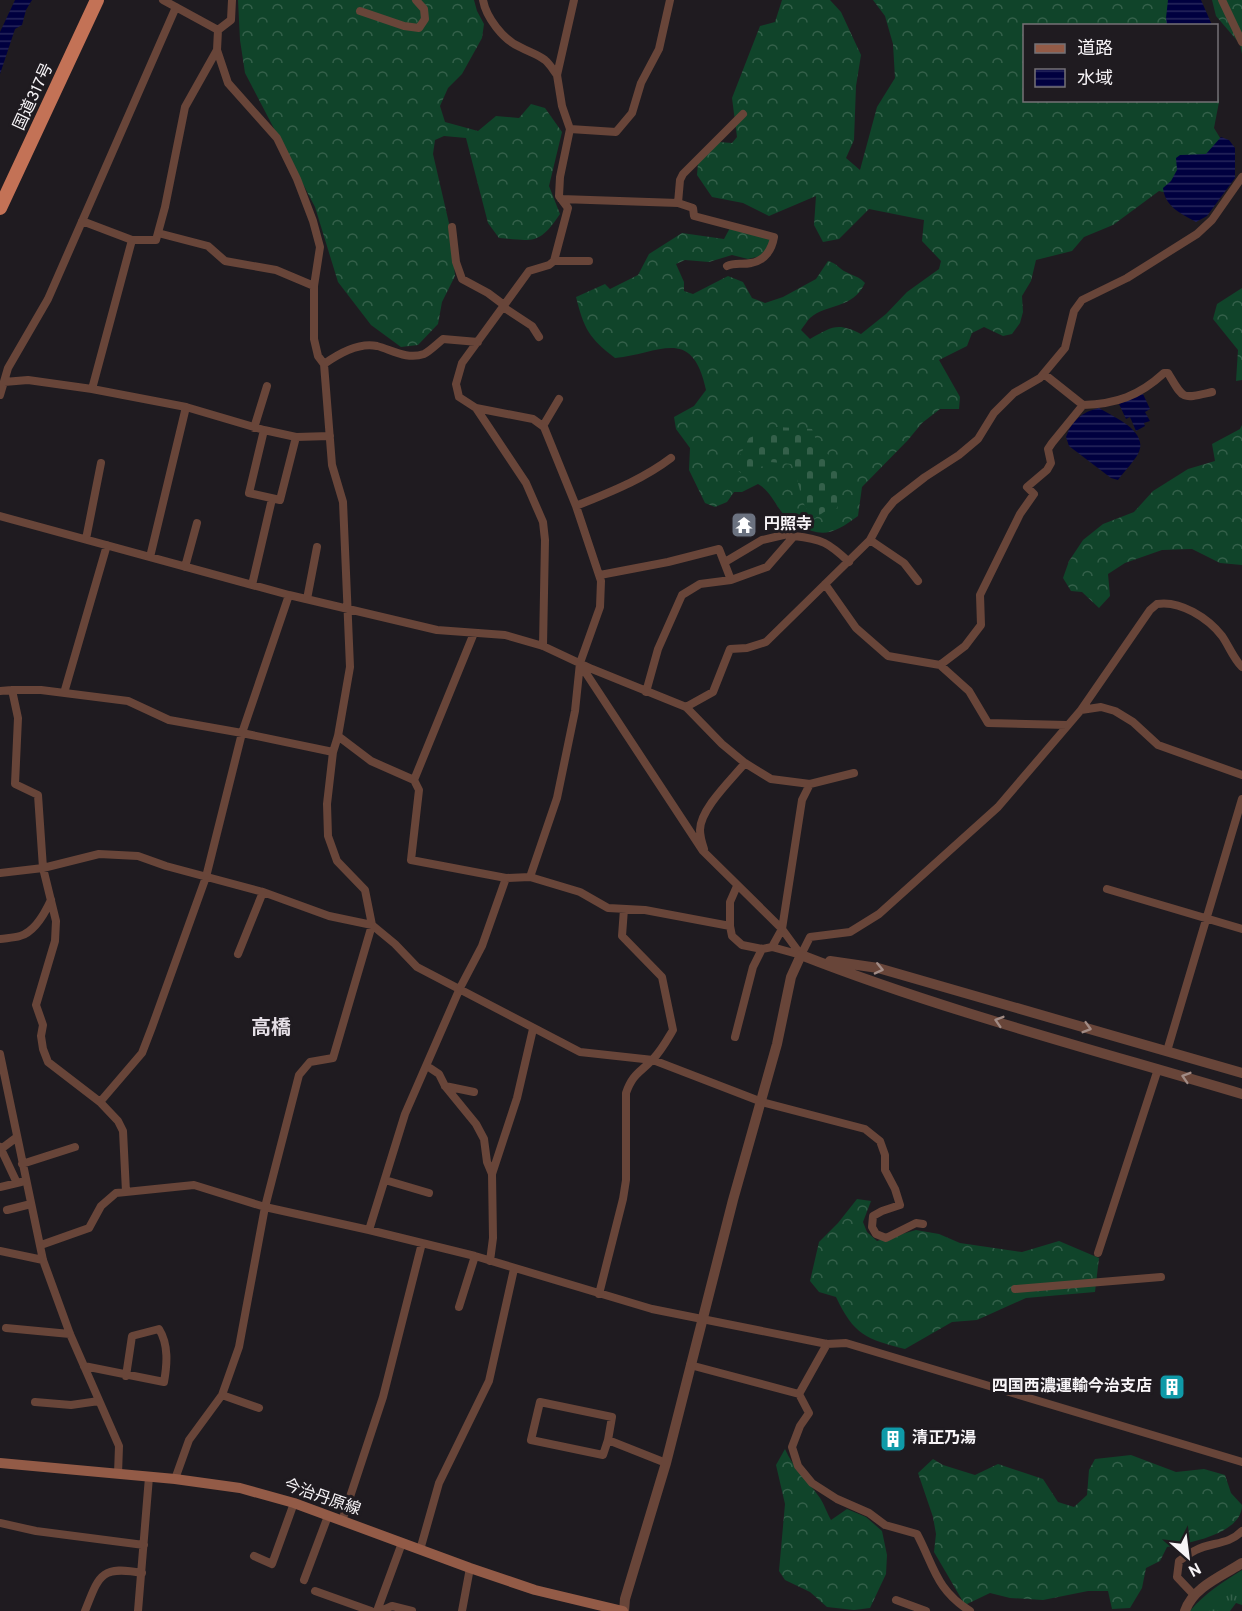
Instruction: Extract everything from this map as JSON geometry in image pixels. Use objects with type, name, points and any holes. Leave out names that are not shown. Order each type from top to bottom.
[{"type":"highway","name":"国道317号","points":[[0,208],[97,0]]},
{"type":"main road","name":"今治丹原線","points":[[0,1463],[175,1479],[240,1488],[294,1503],[539,1591],[623,1611]]},
{"type":"street","points":[[164,0],[218,30]]},
{"type":"street","points":[[175,1479],[189,1440],[222,1395],[239,1347],[265,1207],[299,1075],[310,1062],[333,1058],[372,925],[365,890],[337,861],[328,836],[327,804],[333,752],[350,667],[343,502],[332,465],[324,364],[318,356],[314,339],[314,286],[320,247],[297,179],[277,138],[228,83],[217,50],[218,30],[231,20],[232,0]]},
{"type":"street","points":[[360,11],[404,26],[419,28],[425,19],[424,9],[416,0]]},
{"type":"street","points":[[483,0],[485,11],[509,41],[534,52],[546,61],[557,75]]},
{"type":"street","points":[[530,877],[557,798],[575,711],[580,663],[600,607],[600,576],[576,506],[543,426],[533,419],[476,408],[459,397],[456,384],[462,363],[529,271],[549,265],[554,261],[568,208],[559,196],[560,177],[570,129],[562,106],[557,75],[574,0]]},
{"type":"street","points":[[570,129],[616,132],[632,113],[641,83],[659,49],[670,0]]},
{"type":"street","points":[[1222,0],[1242,42]]},
{"type":"street","points":[[0,394],[8,368],[48,299],[176,7]]},
{"type":"street","points":[[82,221],[132,240],[156,240],[185,107],[217,50]]},
{"type":"street","points":[[678,203],[680,180],[683,174],[743,114]]},
{"type":"street","points":[[686,707],[713,692],[730,649],[747,648],[766,642],[870,540],[885,512],[894,501],[978,439],[994,413],[1014,393],[1044,374],[1065,348],[1074,310],[1082,300],[1127,278],[1191,239],[1212,220],[1242,177]]},
{"type":"street","points":[[561,199],[678,203],[693,208],[694,216],[774,237],[772,249],[763,258],[752,263],[733,263],[727,267]]},
{"type":"street","points":[[452,227],[456,262],[462,279],[488,293],[532,326],[539,337]]},
{"type":"street","points":[[158,233],[208,246],[225,261],[276,270],[314,286]]},
{"type":"street","points":[[92,389],[132,240]]},
{"type":"street","points":[[554,261],[590,261]]},
{"type":"street","points":[[324,364],[358,346],[376,346],[392,353],[412,356],[424,354],[443,339],[478,342]]},
{"type":"street","points":[[1044,374],[1083,405],[1104,405],[1134,395],[1150,386],[1164,373],[1168,373],[1180,394],[1188,398],[1212,392]]},
{"type":"street","points":[[4,382],[28,380],[92,389],[186,408],[254,428],[296,437],[330,436]]},
{"type":"street","points":[[254,428],[267,386]]},
{"type":"street","points":[[543,426],[559,399]]},
{"type":"street","points":[[940,665],[965,646],[981,625],[980,595],[1020,514],[1034,494],[1027,487],[1047,470],[1051,464],[1048,449],[1083,405]]},
{"type":"street","points":[[150,557],[186,408]]},
{"type":"street","points":[[476,408],[526,483],[543,522],[545,540],[543,646]]},
{"type":"street","points":[[264,430],[249,493],[272,499],[280,500],[296,437]]},
{"type":"street","points":[[576,506],[635,482],[671,458]]},
{"type":"street","points":[[86,539],[101,463]]},
{"type":"street","points":[[252,585],[272,499]]},
{"type":"street","points":[[0,516],[289,595],[437,630],[505,635],[543,646],[646,692],[686,707],[745,764],[771,779],[810,784],[854,773]]},
{"type":"street","points":[[185,567],[197,523]]},
{"type":"street","points":[[725,562],[762,540],[792,533],[794,536],[830,544],[849,562]]},
{"type":"street","points":[[646,692],[658,649],[682,595],[699,584],[731,580],[767,567],[794,536]]},
{"type":"street","points":[[870,540],[904,563],[918,581]]},
{"type":"street","points":[[64,693],[107,545]]},
{"type":"street","points":[[307,599],[317,547]]},
{"type":"street","points":[[600,576],[719,549],[731,580]]},
{"type":"street","points":[[825,584],[856,628],[888,656],[940,665],[969,691],[988,723],[1066,725]]},
{"type":"street","points":[[100,1102],[142,1053],[206,877],[242,733],[289,595]]},
{"type":"street","points":[[623,1611],[666,1463],[733,1200],[762,1102],[791,977],[810,937],[850,932],[879,914],[998,807],[1081,710],[1150,610],[1157,604],[1175,605],[1197,613],[1222,635],[1242,667]]},
{"type":"street","points":[[414,780],[474,633]]},
{"type":"street","points":[[580,663],[704,852],[782,929],[801,955],[878,968],[1242,1073]]},
{"type":"street","points":[[12,690],[18,718],[15,784],[25,790],[34,791],[38,795],[44,868],[56,921],[55,941],[36,1005],[43,1025],[41,1036],[43,1049],[48,1062],[100,1102],[118,1121],[123,1131],[126,1192]]},
{"type":"street","points":[[0,692],[41,690],[128,701],[169,720],[333,752]]},
{"type":"street","points":[[1081,710],[1101,707],[1115,711],[1133,722],[1158,745],[1242,775]]},
{"type":"street","points":[[338,736],[371,761],[414,780],[419,790],[411,860],[506,879],[530,877],[580,892],[608,908],[645,910],[730,926]]},
{"type":"street","points":[[704,852],[700,830],[703,816],[745,764]]},
{"type":"street","points":[[772,947],[782,929],[802,800],[810,784]]},
{"type":"street","points":[[1167,1052],[1242,799]]},
{"type":"street","points":[[0,873],[44,868],[99,854],[138,856],[206,877],[263,891],[329,916],[372,925],[417,967],[580,1052],[653,1059],[762,1102],[865,1129],[880,1142],[885,1155],[885,1170],[900,1205],[873,1216],[872,1227],[876,1234],[886,1238],[916,1223],[923,1224]]},
{"type":"street","points":[[369,1230],[405,1114],[460,988],[482,946],[506,879]]},
{"type":"street","points":[[737,886],[730,902],[730,926],[732,936],[742,945],[762,949],[772,947],[801,955],[868,980],[976,1015],[1242,1094]]},
{"type":"street","points":[[1107,889],[1242,929]]},
{"type":"street","points":[[238,954],[263,891]]},
{"type":"street","points":[[0,939],[21,936],[27,932],[45,914],[51,900]]},
{"type":"street","points":[[599,1294],[626,1180],[626,1093],[630,1082],[640,1069],[653,1059],[673,1030],[662,977],[622,936],[624,909]]},
{"type":"street","points":[[735,1037],[753,967],[762,949]]},
{"type":"street","points":[[490,1261],[493,1238],[492,1174],[517,1098],[533,1029]]},
{"type":"street","points":[[0,1054],[22,1164],[22,1182]]},
{"type":"street","points":[[427,1066],[439,1074],[445,1086],[480,1131],[492,1174]]},
{"type":"street","points":[[1098,1253],[1158,1069]]},
{"type":"street","points":[[445,1086],[474,1092]]},
{"type":"street","points":[[16,1137],[1,1148],[22,1182],[31,1204],[43,1260],[70,1334],[119,1446],[118,1474]]},
{"type":"street","points":[[22,1164],[75,1147]]},
{"type":"street","points":[[385,1180],[429,1193]]},
{"type":"street","points":[[0,1187],[22,1182]]},
{"type":"street","points":[[40,1245],[89,1228],[101,1206],[117,1193],[194,1185],[265,1207],[475,1256],[652,1309],[827,1344],[846,1343],[1242,1462]]},
{"type":"street","points":[[7,1210],[31,1204]]},
{"type":"street","points":[[342,1521],[383,1397],[422,1243]]},
{"type":"street","points":[[0,1251],[43,1260]]},
{"type":"street","points":[[459,1307],[475,1256]]},
{"type":"street","points":[[420,1550],[439,1483],[489,1381],[513,1269]]},
{"type":"street","points":[[1015,1289],[1161,1277]]},
{"type":"street","points":[[6,1328],[70,1334]]},
{"type":"street","points":[[84,1366],[126,1376],[164,1382],[167,1365],[164,1341],[159,1329],[132,1336],[126,1376]]},
{"type":"street","points":[[799,1394],[827,1344]]},
{"type":"street","points":[[690,1365],[799,1394],[809,1413],[800,1426],[792,1447],[798,1466],[812,1483],[837,1499],[869,1513],[885,1525],[917,1534],[934,1574],[948,1595],[970,1611]]},
{"type":"street","points":[[222,1395],[259,1408]]},
{"type":"street","points":[[36,1402],[71,1405],[99,1401]]},
{"type":"street","points":[[540,1402],[612,1417],[608,1440],[603,1455],[531,1440],[540,1402]]},
{"type":"street","points":[[608,1440],[666,1463]]},
{"type":"street","points":[[138,1611],[149,1477]]},
{"type":"street","points":[[254,1556],[272,1564],[294,1503]]},
{"type":"street","points":[[304,1580],[328,1516]]},
{"type":"street","points":[[0,1523],[36,1531],[144,1545]]},
{"type":"street","points":[[1194,1595],[1177,1577],[1179,1561],[1198,1548],[1218,1544],[1242,1531]]},
{"type":"street","points":[[379,1611],[402,1543]]},
{"type":"street","points":[[1185,1611],[1194,1595],[1242,1563]]},
{"type":"street","points":[[462,1611],[470,1568]]},
{"type":"street","points":[[85,1611],[98,1578],[104,1574],[122,1570],[142,1574]]},
{"type":"street","points":[[315,1591],[371,1611]]},
{"type":"street","points":[[896,1600],[926,1611]]},
{"type":"street","points":[[379,1611],[392,1606],[412,1611]]},
{"type":"green space","points":[[238,0],[474,0],[484,24],[482,38],[462,74],[448,88],[440,106],[445,122],[478,131],[496,116],[519,118],[531,104],[545,108],[562,132],[549,186],[560,214],[541,236],[528,240],[499,238],[488,223],[466,138],[444,136],[435,140],[433,154],[451,232],[455,276],[442,302],[438,324],[418,345],[401,347],[371,325],[338,282],[315,207],[245,73],[240,40]]},
{"type":"green space","points":[[782,0],[830,0],[841,12],[861,55],[856,86],[854,140],[846,158],[860,170],[877,107],[895,78],[893,44],[885,16],[873,0],[1184,0],[1181,24],[1023,24],[1023,102],[1218,102],[1218,94],[1219,102],[1214,128],[1225,146],[1167,193],[1159,191],[1113,225],[1084,237],[1072,251],[1036,260],[1031,281],[1022,296],[1023,312],[1020,323],[1012,334],[1003,336],[984,327],[972,333],[967,346],[939,360],[960,397],[959,409],[940,409],[922,423],[862,487],[858,516],[836,530],[822,533],[807,529],[787,518],[767,491],[758,484],[742,492],[734,492],[727,502],[715,507],[705,503],[689,470],[690,448],[676,429],[674,417],[694,406],[706,390],[700,370],[692,357],[683,350],[672,348],[615,358],[599,345],[589,332],[576,297],[605,284],[610,289],[638,275],[649,254],[682,233],[724,239],[731,226],[772,237],[770,248],[761,256],[748,259],[732,255],[709,262],[685,260],[676,264],[684,282],[684,291],[693,294],[728,276],[743,282],[752,298],[765,303],[783,297],[816,279],[828,261],[865,283],[853,298],[810,318],[801,330],[810,339],[824,331],[840,327],[861,334],[886,314],[907,292],[939,269],[941,261],[922,241],[924,220],[869,209],[839,239],[823,242],[814,225],[816,196],[769,216],[743,203],[712,197],[697,175],[698,163],[719,142],[732,143],[737,137],[732,98],[760,26],[775,22]]},
{"type":"green space","points":[[1212,0],[1242,0],[1242,54],[1240,44],[1216,16]]},
{"type":"green space","points":[[1242,288],[1242,380],[1236,381],[1238,350],[1213,319],[1217,304]]},
{"type":"green space","points":[[1242,425],[1242,565],[1220,563],[1192,549],[1162,550],[1125,563],[1108,574],[1110,596],[1099,608],[1082,592],[1071,591],[1063,578],[1069,561],[1083,540],[1103,524],[1134,512],[1153,491],[1188,469],[1215,461],[1212,444],[1240,429]]},
{"type":"green space","points":[[777,427],[812,429],[817,443],[844,472],[837,508],[824,512],[812,520],[803,502],[793,464],[770,462],[744,476],[734,467],[749,438]]},
{"type":"green space","points":[[857,1199],[871,1201],[863,1222],[867,1232],[877,1241],[916,1230],[939,1234],[960,1243],[1022,1252],[1059,1241],[1099,1258],[1095,1292],[1026,1298],[977,1320],[952,1322],[905,1349],[880,1342],[855,1328],[836,1297],[819,1292],[810,1281],[819,1242]]},
{"type":"green space","points":[[785,1449],[796,1468],[820,1498],[831,1520],[847,1509],[866,1517],[882,1531],[887,1555],[886,1574],[870,1608],[854,1610],[827,1607],[810,1592],[785,1580],[779,1571],[785,1504],[776,1465]]},
{"type":"green space","points":[[1131,1455],[1176,1472],[1204,1469],[1225,1475],[1231,1493],[1242,1505],[1240,1515],[1224,1530],[1213,1535],[1167,1547],[1160,1561],[1146,1568],[1142,1588],[1130,1608],[1112,1609],[1108,1591],[1088,1591],[1043,1600],[1010,1598],[990,1593],[965,1605],[934,1552],[936,1534],[933,1517],[918,1473],[933,1459],[943,1465],[975,1475],[998,1464],[1043,1479],[1058,1502],[1074,1507],[1087,1495],[1089,1470],[1095,1459]]},
{"type":"green space","points":[[1242,1570],[1242,1605],[1236,1603],[1230,1611],[1190,1611],[1208,1593]]},
{"type":"water","points":[[15,0],[32,0],[26,10],[22,25],[15,29],[0,74],[0,32]]},
{"type":"water","points":[[1168,0],[1201,0],[1212,24],[1167,24]]},
{"type":"water","points":[[1221,137],[1229,140],[1235,148],[1235,178],[1207,216],[1196,222],[1171,205],[1164,195],[1163,188],[1171,181],[1177,170],[1176,158],[1180,155],[1206,154]]},
{"type":"water","points":[[1143,394],[1150,409],[1145,412],[1150,421],[1144,423],[1145,426],[1136,431],[1130,417],[1126,419],[1119,404]]},
{"type":"water","points":[[1099,408],[1121,420],[1139,438],[1138,454],[1118,480],[1111,478],[1069,446],[1066,437],[1078,418]]},
{"type":"place","name":"円照寺","points":[[744,525]]},
{"type":"place","name":"四国西濃運輸今治支店","points":[[1172,1387]]},
{"type":"place","name":"清正乃湯","points":[[893,1439]]},
{"type":"district","name":"高橋","points":[[271,1029]]}]
